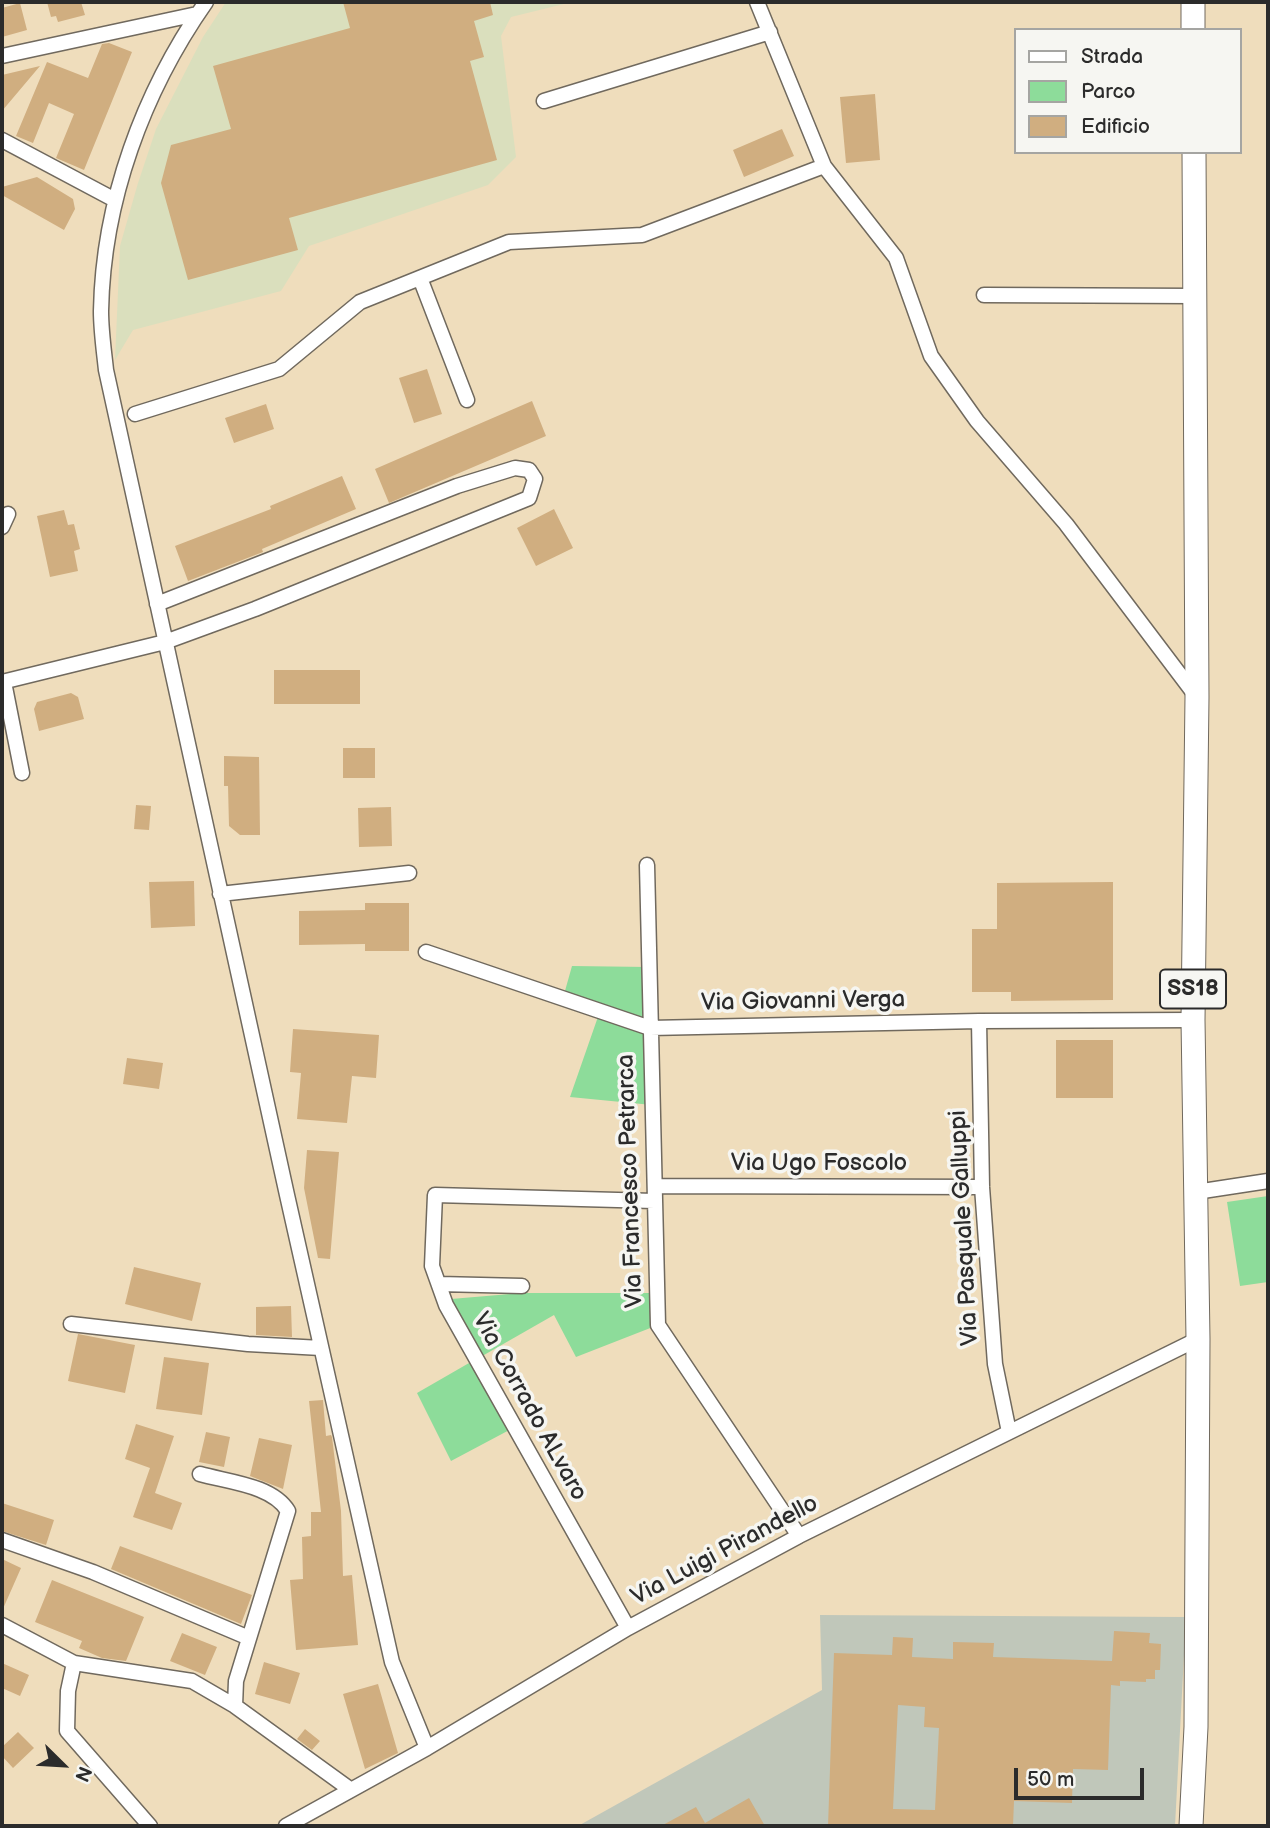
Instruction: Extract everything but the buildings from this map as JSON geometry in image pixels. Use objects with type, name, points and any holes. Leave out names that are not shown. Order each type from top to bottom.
[{"type":"main road","points":[[1193,2],[1193,28]]},
{"type":"main road","name":"SS18","points":[[1191,1826],[1196,1727],[1198,1339],[1193,1020],[1197,697],[1194,154]]},
{"type":"street","points":[[206,2],[185,33],[150,101],[130,148],[115,200],[111,215],[101,312],[106,370],[392,1662],[427,1748]]},
{"type":"street","points":[[757,2],[824,166],[896,258],[931,356],[977,421],[1066,524],[1197,697]]},
{"type":"street","points":[[2,56],[197,14]]},
{"type":"street","points":[[544,101],[770,33]]},
{"type":"street","points":[[2,140],[115,200]]},
{"type":"street","points":[[135,414],[279,369],[360,302],[509,242],[642,235],[824,166]]},
{"type":"street","points":[[420,278],[467,400]]},
{"type":"street","points":[[984,295],[1195,296]]},
{"type":"street","points":[[22,773],[3,682],[165,642],[255,610],[529,498],[535,479],[529,471],[515,468],[457,486],[157,604]]},
{"type":"street","name":"Via Francesco Petrarca","points":[[648,865],[658,1325],[799,1536]]},
{"type":"street","points":[[220,894],[409,873]]},
{"type":"street","name":"Via Giovanni Verga","points":[[426,952],[650,1028],[979,1021],[1193,1020]]},
{"type":"street","name":"Via Pasquale Galluppi","points":[[979,1021],[982,1187],[995,1364],[1009,1432]]},
{"type":"street","points":[[1196,1192],[1268,1181]]},
{"type":"street","name":"Via Ugo Foscolo","points":[[435,1195],[655,1194],[982,1187]]},
{"type":"street","name":"Via Corrado ALvaro","points":[[435,1195],[432,1266],[446,1305],[628,1628]]},
{"type":"street","points":[[439,1284],[522,1286]]},
{"type":"street","points":[[71,1324],[248,1344],[321,1348]]},
{"type":"street","name":"Via Luigi Pirandello","points":[[286,1826],[427,1748],[628,1628],[799,1536],[1198,1339]]},
{"type":"street","points":[[200,1474],[265,1492],[281,1500],[288,1511],[236,1681],[236,1706]]},
{"type":"street","points":[[2,1540],[93,1572],[249,1637]]},
{"type":"street","points":[[2,1625],[74,1662],[192,1681],[236,1706],[351,1790]]},
{"type":"street","points":[[74,1662],[68,1691],[68,1731],[150,1826]]},
{"type":"shaded area","points":[[226,2],[572,2],[511,17],[501,36],[516,157],[488,185],[309,246],[281,291],[133,330],[115,360],[120,246],[138,183],[156,129],[203,37]]},
{"type":"shaded area","points":[[820,1615],[1186,1617],[1175,1826],[578,1826],[822,1690]]},
{"type":"green space","points":[[572,966],[649,967],[652,1105],[570,1097],[600,1011],[563,998]]},
{"type":"green space","points":[[1268,1196],[1268,1282],[1240,1286],[1227,1202]]},
{"type":"green space","points":[[522,1293],[656,1293],[658,1325],[576,1357],[554,1315],[477,1359],[515,1427],[451,1461],[417,1393],[476,1359],[451,1299]]}]
